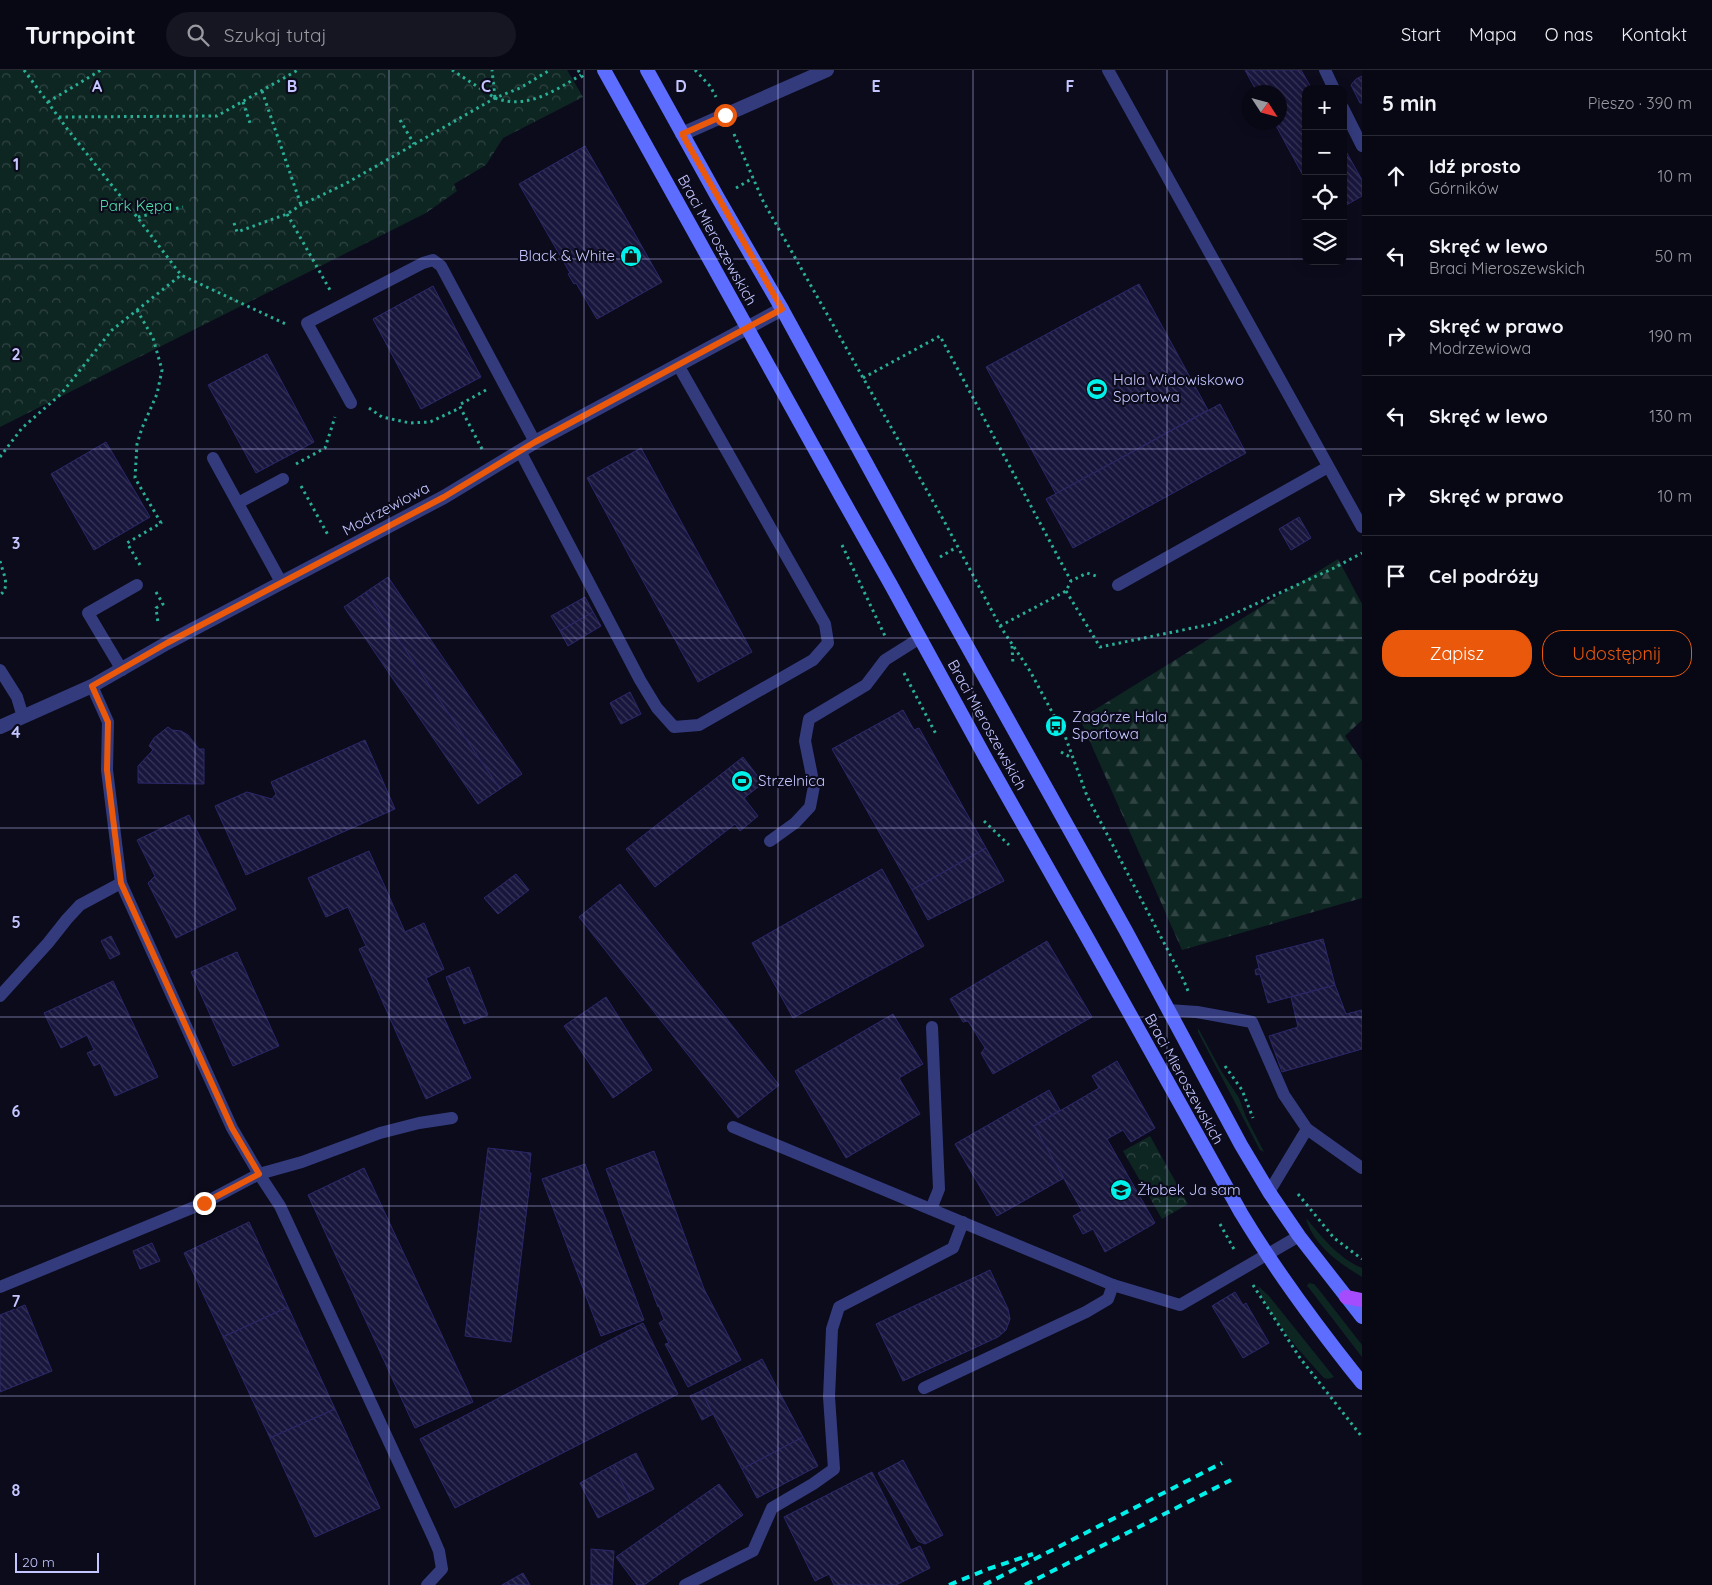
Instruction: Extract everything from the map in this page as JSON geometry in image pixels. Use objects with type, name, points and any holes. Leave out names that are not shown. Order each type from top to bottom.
[{"type":"main road","name":"Braci Mieroszewskich","points":[[604,70],[1240,1213],[1267,1256],[1315,1323],[1362,1383]]},
{"type":"main road","name":"Braci Mieroszewskich","points":[[647,70],[782,309],[1269,1192],[1299,1236],[1362,1317]]},
{"type":"main road","points":[[1346,1297],[1362,1300]]},
{"type":"street","points":[[682,134],[827,70]]},
{"type":"street","name":"Modrzewiowa","points":[[0,727],[92,686],[122,670],[167,643],[444,497],[535,442],[782,309]]},
{"type":"lane","points":[[1108,70],[1362,526]]},
{"type":"lane","points":[[1324,70],[1332,85]]},
{"type":"lane","points":[[1347,116],[1362,146]]},
{"type":"lane","points":[[351,403],[307,323],[432,260],[441,266],[535,442]]},
{"type":"lane","points":[[520,451],[657,708],[674,727],[699,724],[813,660],[828,643],[824,624],[678,365]]},
{"type":"lane","points":[[213,458],[282,582]]},
{"type":"lane","points":[[1118,585],[1328,467]]},
{"type":"lane","points":[[238,504],[283,478]]},
{"type":"lane","points":[[122,670],[88,613],[137,585]]},
{"type":"lane","points":[[770,841],[795,823],[810,807],[814,786],[805,741],[809,720],[866,686],[885,660],[920,638]]},
{"type":"lane","points":[[0,670],[16,697],[23,717]]},
{"type":"lane","points":[[92,686],[108,722],[107,770],[121,883],[232,1128],[280,1206],[439,1551],[442,1569],[427,1585]]},
{"type":"lane","points":[[0,996],[80,905],[121,883]]},
{"type":"lane","points":[[1168,1010],[1197,1012],[1252,1022],[1284,1095],[1307,1129],[1362,1168]]},
{"type":"lane","points":[[931,1209],[939,1189],[932,1027]]},
{"type":"lane","points":[[0,1287],[204,1203],[259,1174],[302,1162],[380,1133],[418,1123],[452,1118]]},
{"type":"lane","points":[[733,1127],[1113,1285],[1180,1305],[1299,1236]]},
{"type":"lane","points":[[1269,1192],[1307,1129]]},
{"type":"lane","points":[[685,1585],[753,1551],[772,1508],[813,1484],[834,1469],[829,1397],[832,1329],[839,1307],[953,1248],[963,1222]]},
{"type":"lane","points":[[924,1388],[1086,1312],[1108,1299],[1113,1285]]},
{"type":"path","points":[[24,70],[58,117],[181,275],[285,324],[311,332]]},
{"type":"path","points":[[48,102],[102,70]]},
{"type":"path","points":[[58,117],[217,116],[298,70]]},
{"type":"path","points":[[452,70],[495,98],[506,102],[545,96],[581,75]]},
{"type":"path","points":[[492,70],[495,98]]},
{"type":"path","points":[[234,223],[237,232],[287,214],[301,205],[345,184],[495,98],[520,88],[550,70]]},
{"type":"path","points":[[695,70],[710,86],[741,147],[763,201],[943,519],[1000,626],[1030,671],[1064,736],[1086,796],[1184,981],[1197,1012]]},
{"type":"path","points":[[262,91],[301,205]]},
{"type":"path","points":[[243,102],[250,123]]},
{"type":"path","points":[[400,120],[414,144]]},
{"type":"path","points":[[137,217],[183,207]]},
{"type":"path","points":[[287,214],[339,306]]},
{"type":"path","points":[[0,458],[22,428],[61,394],[112,330],[181,275]]},
{"type":"path","points":[[137,310],[153,338],[162,370],[157,394],[142,428],[138,444],[135,478],[160,524],[127,543],[144,571]]},
{"type":"path","points":[[863,378],[940,336],[1071,581]]},
{"type":"path","points":[[291,467],[325,448],[337,411],[357,400],[382,417],[410,423],[430,422],[460,408],[459,405],[502,382]]},
{"type":"path","points":[[460,408],[492,468]]},
{"type":"path","points":[[298,480],[338,553]]},
{"type":"path","points":[[1066,591],[1100,647],[1212,624],[1334,568],[1362,553]]},
{"type":"path","points":[[0,561],[6,588],[0,595]]},
{"type":"path","points":[[1000,626],[1066,591],[1071,581],[1087,573],[1118,585]]},
{"type":"path","points":[[153,587],[163,604]]},
{"type":"path","points":[[1012,645],[1013,665]]},
{"type":"path","points":[[1061,752],[1073,758]]},
{"type":"path","points":[[1222,1061],[1242,1090],[1255,1122]]},
{"type":"path","points":[[1283,1170],[1334,1238],[1362,1259]]},
{"type":"path","points":[[1300,1358],[1362,1437]]},
{"type":"green space","name":"Park Kępa","points":[[0,70],[567,70],[583,97],[503,138],[486,165],[454,184],[457,191],[426,213],[0,427]]},
{"type":"green space","points":[[1338,559],[1362,604],[1362,720],[1345,736],[1362,761],[1362,898],[1182,950],[1080,719]]},
{"type":"green space","points":[[1198,1028],[1220,1069],[1239,1098],[1246,1117],[1264,1152],[1260,1150],[1198,1032]]},
{"type":"green space","points":[[1150,1136],[1188,1204],[1162,1219],[1123,1151]]},
{"type":"green space","points":[[1306,1218],[1324,1240],[1338,1253],[1362,1268],[1362,1277],[1336,1259],[1321,1245],[1309,1228]]},
{"type":"green space","points":[[1309,1283],[1314,1284],[1320,1291],[1362,1345],[1362,1357],[1307,1286]]},
{"type":"green space","points":[[1258,1286],[1269,1296],[1334,1377],[1324,1378],[1296,1346],[1268,1309]]},
{"type":"building","points":[[1245,70],[1301,70],[1310,85],[1302,85],[1302,174],[1278,130],[1287,130],[1287,85],[1253,85]]},
{"type":"building","points":[[1362,76],[1362,103],[1360,103],[1351,85]]},
{"type":"building","points":[[585,146],[662,282],[597,319],[576,283],[574,284],[568,274],[570,273],[519,184]]},
{"type":"building","points":[[1347,153],[1362,180],[1362,196],[1347,205]]},
{"type":"building","name":"Hala Widowiskowo Sportowa","points":[[1139,284],[1208,410],[1056,494],[986,367]]},
{"type":"building","points":[[433,286],[481,377],[421,409],[373,319]]},
{"type":"building","points":[[267,354],[314,442],[256,473],[208,385]]},
{"type":"building","points":[[1220,404],[1246,453],[1073,548],[1046,499]]},
{"type":"building","points":[[106,442],[150,517],[94,550],[51,474]]},
{"type":"building","points":[[641,448],[752,652],[698,682],[587,478]]},
{"type":"building","points":[[1299,517],[1311,538],[1291,550],[1279,529]]},
{"type":"building","points":[[388,577],[522,774],[500,789],[366,592]]},
{"type":"building","points":[[366,592],[500,789],[478,804],[344,607]]},
{"type":"building","points":[[585,597],[593,612],[560,631],[551,616]]},
{"type":"building","points":[[593,612],[601,626],[568,646],[560,631]]},
{"type":"building","points":[[630,692],[641,714],[621,724],[610,703]]},
{"type":"building","points":[[903,710],[914,730],[919,728],[986,848],[912,890],[832,749]]},
{"type":"building","points":[[168,727],[188,735],[199,749],[204,749],[204,784],[138,783],[138,766],[153,750],[149,746],[154,738]]},
{"type":"building","points":[[365,740],[395,809],[246,875],[215,806],[247,792],[272,799],[276,794],[271,782]]},
{"type":"building","points":[[743,757],[763,783],[744,798],[758,816],[740,831],[735,824],[655,887],[626,849]]},
{"type":"building","points":[[189,815],[236,909],[176,938],[148,883],[155,876],[137,840]]},
{"type":"building","points":[[986,848],[1004,881],[928,920],[912,890]]},
{"type":"building","points":[[369,851],[405,932],[424,923],[444,969],[426,978],[471,1078],[426,1099],[359,949],[366,946],[348,907],[326,917],[308,878]]},
{"type":"building","points":[[882,869],[924,946],[793,1018],[752,943]]},
{"type":"building","points":[[516,874],[529,890],[498,914],[484,898]]},
{"type":"building","points":[[620,884],[779,1085],[738,1118],[579,917]]},
{"type":"building","points":[[111,936],[120,954],[110,959],[101,941]]},
{"type":"building","points":[[1323,939],[1335,985],[1268,1003],[1260,974],[1256,975],[1255,970],[1259,968],[1256,956]]},
{"type":"building","points":[[1047,941],[1092,1017],[993,1074],[981,1053],[985,1048],[968,1021],[963,1022],[950,999]]},
{"type":"building","points":[[237,952],[279,1046],[233,1066],[191,972]]},
{"type":"building","points":[[469,967],[488,1015],[464,1024],[446,977]]},
{"type":"building","points":[[113,981],[158,1077],[115,1096],[100,1063],[94,1066],[87,1053],[94,1050],[87,1035],[61,1048],[44,1013]]},
{"type":"building","points":[[1335,985],[1346,1014],[1362,1010],[1362,1049],[1282,1072],[1269,1036],[1298,1027],[1291,997]]},
{"type":"building","points":[[606,997],[652,1070],[613,1098],[564,1026]]},
{"type":"building","points":[[893,1014],[923,1064],[899,1078],[920,1114],[846,1158],[795,1071]]},
{"type":"building","points":[[1117,1061],[1155,1128],[1131,1142],[1123,1130],[1107,1139],[1155,1223],[1105,1252],[1093,1229],[1083,1234],[1073,1216],[1082,1211],[1034,1126],[1099,1088],[1092,1076]]},
{"type":"building","points":[[1049,1090],[1060,1110],[1034,1126],[1064,1178],[997,1216],[955,1144]]},
{"type":"building","points":[[488,1148],[531,1153],[529,1173],[531,1173],[511,1342],[465,1336]]},
{"type":"building","points":[[654,1151],[704,1289],[741,1360],[688,1387],[665,1344],[669,1343],[659,1323],[664,1320],[606,1169]]},
{"type":"building","points":[[585,1164],[644,1320],[601,1336],[542,1179]]},
{"type":"building","points":[[364,1168],[473,1402],[415,1428],[308,1195]]},
{"type":"building","points":[[249,1222],[288,1307],[223,1337],[184,1253]]},
{"type":"building","points":[[152,1243],[160,1261],[140,1269],[133,1251]]},
{"type":"building","points":[[990,1270],[1008,1309],[1010,1319],[1006,1330],[998,1337],[903,1381],[876,1324]]},
{"type":"building","points":[[1235,1292],[1243,1305],[1246,1303],[1269,1343],[1243,1358],[1212,1306]]},
{"type":"building","points":[[25,1305],[52,1371],[0,1392],[0,1315]]},
{"type":"building","points":[[288,1307],[335,1409],[270,1438],[223,1337]]},
{"type":"building","points":[[643,1323],[678,1394],[455,1508],[420,1439]]},
{"type":"building","points":[[762,1359],[803,1437],[742,1469],[701,1391]]},
{"type":"building","points":[[701,1391],[713,1414],[702,1420],[690,1396]]},
{"type":"building","points":[[335,1409],[380,1508],[315,1537],[270,1438]]},
{"type":"building","points":[[803,1437],[818,1466],[757,1498],[742,1469]]},
{"type":"building","points":[[636,1453],[654,1489],[631,1501],[613,1465]]},
{"type":"building","points":[[903,1460],[943,1535],[925,1544],[918,1541],[878,1473]]},
{"type":"building","points":[[613,1465],[631,1501],[598,1518],[580,1483]]},
{"type":"building","points":[[872,1472],[911,1550],[920,1546],[930,1568],[896,1585],[834,1585],[829,1574],[815,1581],[784,1517]]},
{"type":"building","points":[[719,1484],[743,1515],[644,1585],[637,1585],[616,1557]]},
{"type":"building","points":[[591,1549],[614,1551],[612,1585],[591,1585]]},
{"type":"building","points":[[523,1573],[530,1585],[502,1585]]},
{"type":"railway","points":[[984,1585],[1222,1463]]},
{"type":"railway","points":[[1025,1585],[1231,1480]]},
{"type":"railway","points":[[949,1585],[988,1569],[1033,1554]]},
{"type":"place","name":"Black & White","points":[[631,256]]},
{"type":"place","name":"Hala Widowiskowo Sportowa","points":[[1097,389]]},
{"type":"place","name":"Zagórze Hala Sportowa","points":[[1056,726]]},
{"type":"place","name":"Strzelnica","points":[[742,781]]},
{"type":"place","name":"Żłobek Ja sam","points":[[1121,1190]]},
{"type":"route","points":[[204,1203],[259,1174],[232,1128],[121,883],[107,770],[108,722],[92,686],[167,643],[444,497],[535,442],[782,309],[682,134],[725,115]]}]
